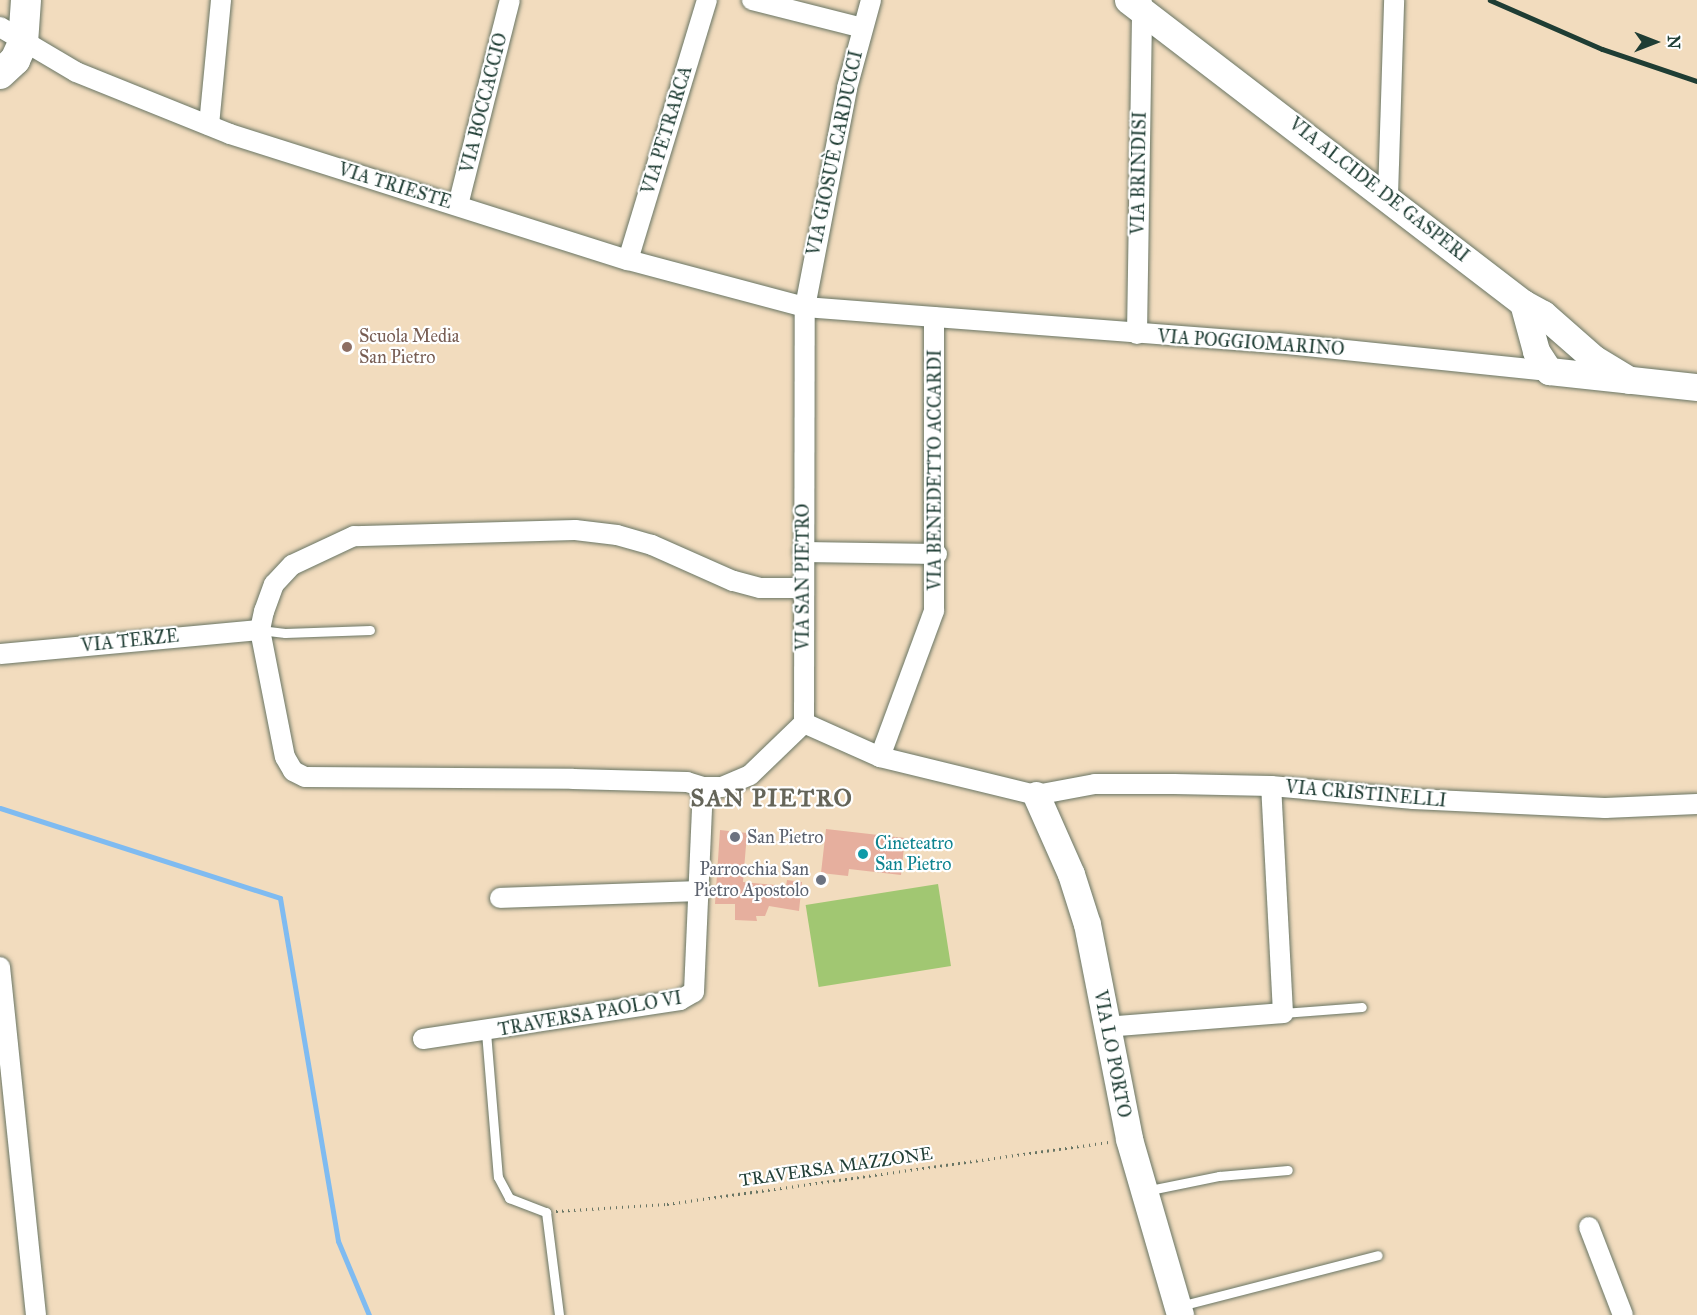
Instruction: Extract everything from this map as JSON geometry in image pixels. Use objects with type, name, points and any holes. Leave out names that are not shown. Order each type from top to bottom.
[{"type":"main road","points":[[0,74],[15,60],[7,36],[15,0]]},
{"type":"main road","points":[[7,36],[26,0]]},
{"type":"main road","name":"VIA ALCIDE DE GASPERI","points":[[1137,4],[1388,196],[1523,303],[1543,314],[1572,341],[1629,380]]},
{"type":"main road","points":[[1523,303],[1549,366]]},
{"type":"main road","points":[[1545,334],[1572,341],[1578,365],[1549,366],[1545,334]]},
{"type":"main road","name":"VIA POGGIOMARINO","points":[[1549,366],[1629,380],[1697,387]]},
{"type":"main road","name":"VIA LO PORTO","points":[[1036,795],[1071,874],[1087,924],[1129,1139],[1179,1311]]},
{"type":"street","points":[[209,125],[221,0]]},
{"type":"street","name":"VIA BOCCACCIO","points":[[458,205],[510,0]]},
{"type":"street","name":"VIA PETRARCA","points":[[628,260],[706,0]]},
{"type":"street","points":[[752,0],[863,28]]},
{"type":"street","name":"VIA GIOSUÈ CARDUCCI","points":[[805,307],[812,253],[871,0]]},
{"type":"street","points":[[1388,196],[1394,0]]},
{"type":"street","name":"VIA BRINDISI","points":[[1137,4],[1137,334]]},
{"type":"street","name":"VIA TRIESTE","points":[[7,36],[111,87],[209,125],[628,260],[805,307]]},
{"type":"street","name":"VIA POGGIOMARINO","points":[[805,307],[1549,366]]},
{"type":"street","name":"VIA SAN PIETRO","points":[[804,723],[805,307]]},
{"type":"street","name":"VIA BENEDETTO ACCARDI","points":[[880,757],[934,611],[937,554],[934,317]]},
{"type":"street","points":[[804,588],[760,588],[733,581],[652,545],[617,535],[575,530],[381,533],[334,543],[292,565],[274,584],[260,630],[285,757],[293,771],[305,777],[687,782],[703,787],[722,787],[750,775],[804,723],[880,757],[1036,795]]},
{"type":"street","points":[[803,552],[937,554]]},
{"type":"street","name":"VIA TERZE","points":[[0,654],[260,630]]},
{"type":"street","name":"VIA CRISTINELLI","points":[[1036,795],[1095,784],[1271,786],[1413,799],[1605,808],[1697,804]]},
{"type":"street","points":[[1106,1027],[1283,1013],[1271,786]]},
{"type":"street","name":"TRAVERSA PAOLO VI","points":[[423,1039],[486,1032],[687,998],[694,992],[697,978],[697,891],[703,787]]},
{"type":"street","points":[[500,898],[697,891]]},
{"type":"street","points":[[0,967],[36,1315]]},
{"type":"street","points":[[1589,1227],[1623,1315]]},
{"type":"lane","points":[[260,630],[285,633],[370,630]]},
{"type":"lane","points":[[1283,1013],[1362,1007]]},
{"type":"lane","points":[[486,1032],[498,1177],[509,1198],[546,1212],[559,1315]]},
{"type":"lane","points":[[1143,1191],[1219,1176],[1288,1170]]},
{"type":"lane","points":[[1179,1311],[1378,1255]]},
{"type":"path","name":"TRAVERSA MAZZONE","points":[[546,1212],[666,1204],[1129,1139]]},
{"type":"green space","points":[[938,884],[951,966],[819,987],[806,905]]},
{"type":"building","name":"Cineteatro San Pietro","points":[[826,829],[905,838],[901,875],[849,869],[848,876],[821,873]]},
{"type":"building","points":[[720,830],[747,833],[743,882],[786,886],[787,880],[802,882],[799,911],[769,906],[765,916],[756,916],[757,921],[735,920],[735,904],[715,904]]},
{"type":"waterway","points":[[0,808],[280,898],[338,1241],[369,1315]]},
{"type":"railway","points":[[1490,0],[1602,49],[1697,81]]},
{"type":"place","name":"Scuola Media San Pietro","points":[[347,347]]},
{"type":"place","name":"San Pietro","points":[[735,837]]},
{"type":"place","name":"Cineteatro San Pietro","points":[[863,854]]},
{"type":"place","name":"Parrocchia San Pietro Apostolo","points":[[821,880]]},
{"type":"district","name":"SAN PIETRO","points":[[772,799]]}]
